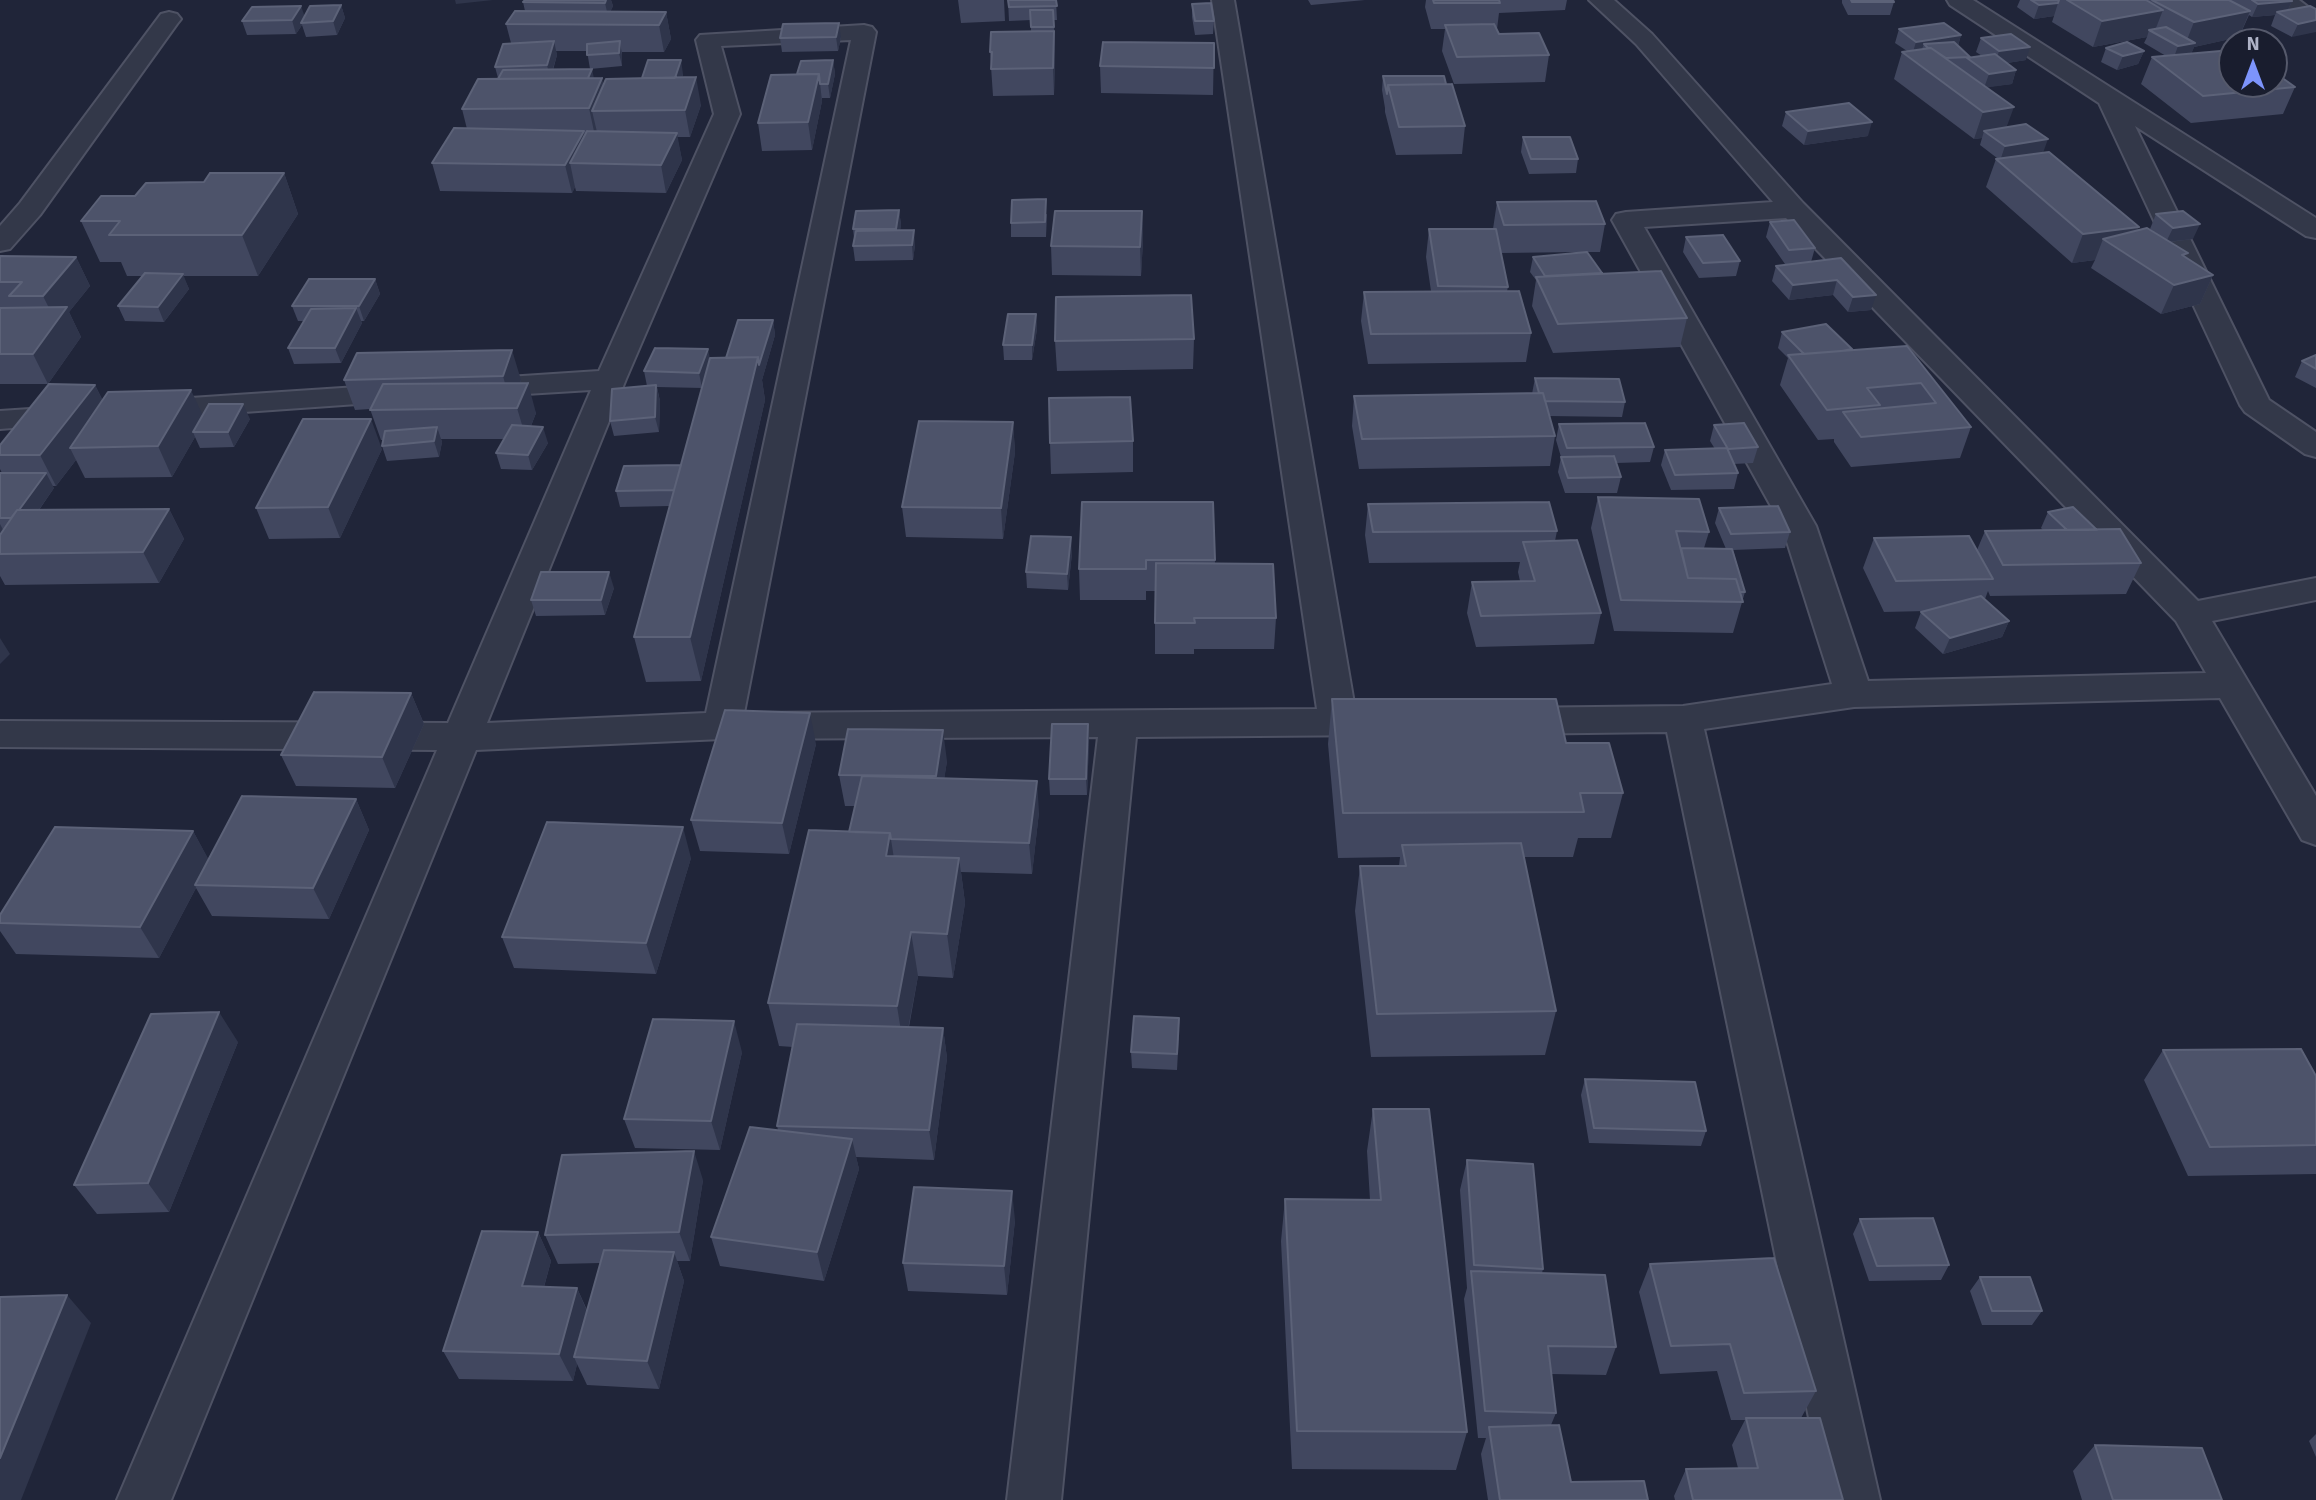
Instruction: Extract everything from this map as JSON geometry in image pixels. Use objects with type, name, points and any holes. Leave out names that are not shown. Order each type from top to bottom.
[{"type":"street","points":[[1223,0],[1338,723]]},
{"type":"street","points":[[1600,0],[1644,39],[1793,209],[2190,614],[2316,830]]},
{"type":"street","points":[[1963,3],[2006,0]]},
{"type":"street","points":[[2286,0],[2302,15],[2316,22]]},
{"type":"street","points":[[1963,3],[2316,230]]},
{"type":"street","points":[[0,243],[30,209],[169,19]]},
{"type":"street","points":[[144,1500],[611,379],[727,114],[708,40],[864,32],[722,726]]},
{"type":"street","points":[[2109,99],[2256,405],[2316,447]]},
{"type":"street","points":[[0,208],[30,209]]},
{"type":"street","points":[[1793,209],[1626,220],[1799,526],[1854,694]]},
{"type":"street","points":[[0,420],[611,379]]},
{"type":"street","points":[[2190,614],[2316,589]]},
{"type":"street","points":[[1476,722],[1683,719],[1854,694],[2232,685]]},
{"type":"street","points":[[1683,719],[1853,1500]]},
{"type":"street","points":[[0,734],[464,737],[722,726],[1407,722]]},
{"type":"street","points":[[1034,1500],[1118,725]]},
{"type":"building","points":[[606,0],[605,3],[523,2]]},
{"type":"building","points":[[1008,0],[1056,0],[1057,6],[1009,7]]},
{"type":"building","points":[[1433,0],[1499,0],[1500,3],[1434,3]]},
{"type":"building","points":[[1851,0],[1893,0],[1894,2],[1852,2]]},
{"type":"building","points":[[2031,0],[2059,0],[2058,3],[2039,5]]},
{"type":"building","points":[[2067,0],[2146,0],[2163,10],[2102,21]]},
{"type":"building","points":[[2152,0],[2229,0],[2250,11],[2194,22]]},
{"type":"building","points":[[2252,0],[2290,0],[2292,1],[2258,4]]},
{"type":"building","points":[[1211,3],[1214,21],[1195,21],[1192,4]]},
{"type":"building","points":[[341,5],[333,21],[301,23],[310,6]]},
{"type":"building","points":[[301,6],[292,20],[242,21],[252,7]]},
{"type":"building","points":[[2310,6],[2316,9],[2316,20],[2298,24],[2277,12]]},
{"type":"building","points":[[1030,10],[1053,10],[1054,27],[1031,27]]},
{"type":"building","points":[[515,11],[666,12],[659,25],[506,24]]},
{"type":"building","points":[[839,23],[836,37],[780,38],[783,24]]},
{"type":"building","points":[[1944,23],[1961,35],[1916,42],[1899,29]]},
{"type":"building","points":[[1494,24],[1499,34],[1539,33],[1549,55],[1457,57],[1445,25]]},
{"type":"building","points":[[2166,27],[2195,43],[2178,46],[2149,30]]},
{"type":"building","points":[[1054,31],[1053,68],[991,69],[991,32]]},
{"type":"building","points":[[2011,34],[2030,47],[1999,51],[1981,38]]},
{"type":"building","points":[[554,41],[547,65],[495,67],[503,44]]},
{"type":"building","points":[[620,41],[619,53],[587,55],[587,44]]},
{"type":"building","points":[[1103,42],[1214,43],[1214,68],[1100,66]]},
{"type":"building","points":[[1954,42],[1970,57],[1946,58],[1924,44]]},
{"type":"building","points":[[2127,42],[2144,51],[2123,56],[2106,48]]},
{"type":"building","points":[[1931,48],[2014,107],[1983,112],[1902,52]]},
{"type":"building","points":[[2218,51],[2218,95],[2203,96],[2152,57]]},
{"type":"building","points":[[1995,54],[2016,70],[1989,74],[1967,58]]},
{"type":"building","points":[[648,60],[681,60],[675,78],[642,78]]},
{"type":"building","points":[[833,60],[828,84],[820,84],[819,74],[797,74],[801,61]]},
{"type":"building","points":[[592,69],[588,78],[498,79],[503,70]]},
{"type":"building","points":[[819,74],[808,122],[758,123],[771,75]]},
{"type":"building","points":[[1383,76],[1444,76],[1446,84],[1388,85],[1387,94]]},
{"type":"building","points":[[696,77],[685,110],[592,111],[606,79]]},
{"type":"building","points":[[602,78],[589,108],[462,109],[478,79]]},
{"type":"building","points":[[1452,84],[1465,126],[1399,127],[1388,85]]},
{"type":"building","points":[[1849,103],[1872,122],[1808,131],[1786,112]]},
{"type":"building","points":[[2026,124],[2048,139],[2005,146],[1984,131]]},
{"type":"building","points":[[454,128],[584,131],[565,165],[432,163]]},
{"type":"building","points":[[587,131],[677,133],[661,165],[570,163]]},
{"type":"building","points":[[1523,137],[1570,137],[1578,159],[1531,159]]},
{"type":"building","points":[[2049,152],[2139,227],[2083,234],[1996,159]]},
{"type":"building","points":[[210,173],[284,173],[242,235],[109,235],[120,221],[81,221],[101,196],[135,196],[146,183],[204,182]]},
{"type":"building","points":[[1046,199],[1045,222],[1011,223],[1012,200]]},
{"type":"building","points":[[1596,201],[1605,224],[1504,225],[1497,202]]},
{"type":"building","points":[[899,210],[896,229],[853,229],[856,211]]},
{"type":"building","points":[[1055,211],[1142,211],[1140,247],[1051,246]]},
{"type":"building","points":[[2183,211],[2200,224],[2173,228],[2156,214]]},
{"type":"building","points":[[1794,220],[1815,248],[1789,250],[1770,222]]},
{"type":"building","points":[[2147,228],[2188,253],[2182,255],[2213,275],[2174,285],[2103,239]]},
{"type":"building","points":[[1429,229],[1496,229],[1508,287],[1438,286]]},
{"type":"building","points":[[914,230],[912,245],[853,246],[856,231]]},
{"type":"building","points":[[1723,235],[1740,261],[1703,263],[1686,237]]},
{"type":"building","points":[[1587,252],[1602,273],[1545,276],[1533,257]]},
{"type":"building","points":[[0,256],[76,257],[43,296],[9,296],[22,282],[0,282]]},
{"type":"building","points":[[1841,258],[1876,295],[1853,297],[1837,280],[1793,285],[1776,266]]},
{"type":"building","points":[[1661,271],[1687,318],[1558,324],[1536,277]]},
{"type":"building","points":[[145,273],[183,274],[158,307],[118,306]]},
{"type":"building","points":[[309,279],[375,279],[359,306],[292,306]]},
{"type":"building","points":[[1519,291],[1531,333],[1371,334],[1364,292]]},
{"type":"building","points":[[1191,295],[1194,339],[1055,341],[1056,297]]},
{"type":"building","points":[[67,307],[33,354],[0,354],[0,308]]},
{"type":"building","points":[[356,308],[335,348],[288,348],[311,309]]},
{"type":"building","points":[[1008,314],[1036,314],[1032,345],[1003,345]]},
{"type":"building","points":[[738,320],[773,320],[759,365],[758,357],[726,358]]},
{"type":"building","points":[[1826,324],[1852,349],[1804,354],[1782,332]]},
{"type":"building","points":[[1907,346],[1971,427],[1861,437],[1843,412],[1936,403],[1921,383],[1867,388],[1880,405],[1827,410],[1788,355]]},
{"type":"building","points":[[655,348],[708,349],[699,373],[644,371]]},
{"type":"building","points":[[512,350],[503,376],[344,380],[357,353]]},
{"type":"building","points":[[2316,355],[2316,369],[2302,361]]},
{"type":"building","points":[[758,357],[690,637],[634,637],[710,358]]},
{"type":"building","points":[[1535,378],[1619,379],[1625,402],[1545,401],[1543,393],[1539,393]]},
{"type":"building","points":[[528,383],[517,408],[370,410],[383,384]]},
{"type":"building","points":[[49,384],[95,385],[40,455],[0,455],[0,445]]},
{"type":"building","points":[[656,385],[655,417],[610,421],[612,389]]},
{"type":"building","points":[[191,390],[158,446],[70,448],[108,392]]},
{"type":"building","points":[[1543,393],[1555,436],[1362,439],[1354,396]]},
{"type":"building","points":[[1130,397],[1133,441],[1050,443],[1049,398]]},
{"type":"building","points":[[209,404],[243,404],[228,432],[193,432]]},
{"type":"building","points":[[303,419],[371,419],[328,507],[256,508]]},
{"type":"building","points":[[919,421],[1013,422],[1001,508],[902,507]]},
{"type":"building","points":[[1645,423],[1654,447],[1567,448],[1559,424]]},
{"type":"building","points":[[1744,423],[1758,447],[1728,449],[1714,425]]},
{"type":"building","points":[[512,425],[543,427],[528,455],[496,453]]},
{"type":"building","points":[[437,427],[434,441],[382,446],[385,431]]},
{"type":"building","points":[[1727,448],[1738,473],[1675,475],[1665,450]]},
{"type":"building","points":[[1614,456],[1621,477],[1568,478],[1561,457]]},
{"type":"building","points":[[681,465],[674,490],[616,491],[624,466]]},
{"type":"building","points":[[0,473],[46,473],[11,518],[0,518]]},
{"type":"building","points":[[1598,497],[1699,499],[1709,532],[1676,531],[1688,578],[1736,579],[1743,602],[1621,600]]},
{"type":"building","points":[[1082,502],[1213,502],[1215,560],[1146,560],[1146,569],[1079,569]]},
{"type":"building","points":[[1549,502],[1557,531],[1373,532],[1368,504]]},
{"type":"building","points":[[1778,506],[1790,532],[1731,534],[1719,508]]},
{"type":"building","points":[[2073,507],[2097,530],[2067,530],[2048,512]]},
{"type":"building","points":[[169,509],[143,552],[0,554],[0,535],[17,510]]},
{"type":"building","points":[[2120,529],[2141,563],[2003,565],[1985,531]]},
{"type":"building","points":[[1031,536],[1071,537],[1067,574],[1026,572]]},
{"type":"building","points":[[1969,536],[1993,579],[1896,581],[1874,538]]},
{"type":"building","points":[[1577,540],[1601,613],[1481,616],[1472,582],[1535,581],[1523,542]]},
{"type":"building","points":[[1681,548],[1732,549],[1745,592],[1740,592],[1736,579],[1688,578]]},
{"type":"building","points":[[1156,563],[1273,564],[1276,618],[1194,618],[1195,623],[1155,623]]},
{"type":"building","points":[[541,572],[609,572],[601,600],[531,600]]},
{"type":"building","points":[[1981,596],[2009,621],[1950,638],[1921,612]]},
{"type":"building","points":[[314,692],[411,693],[382,757],[281,755]]},
{"type":"building","points":[[1332,699],[1556,699],[1566,743],[1609,743],[1623,793],[1580,793],[1584,812],[1343,813]]},
{"type":"building","points":[[725,710],[810,713],[782,823],[691,820]]},
{"type":"building","points":[[1052,724],[1088,724],[1086,779],[1049,779]]},
{"type":"building","points":[[848,729],[943,730],[936,776],[839,775]]},
{"type":"building","points":[[862,776],[1037,781],[1029,843],[891,839],[890,833],[849,832]]},
{"type":"building","points":[[242,796],[356,799],[313,888],[195,885]]},
{"type":"building","points":[[547,822],[683,827],[646,943],[502,937]]},
{"type":"building","points":[[55,827],[193,831],[140,927],[0,923],[0,915]]},
{"type":"building","points":[[809,830],[890,833],[886,856],[959,858],[947,934],[911,932],[897,1006],[768,1003]]},
{"type":"building","points":[[1521,843],[1556,1011],[1377,1014],[1360,866],[1406,866],[1402,845]]},
{"type":"building","points":[[219,1012],[148,1183],[74,1185],[151,1014]]},
{"type":"building","points":[[1134,1016],[1179,1018],[1177,1054],[1131,1052]]},
{"type":"building","points":[[653,1019],[734,1021],[711,1121],[624,1119]]},
{"type":"building","points":[[797,1024],[943,1028],[929,1130],[777,1126]]},
{"type":"building","points":[[2301,1049],[2316,1076],[2316,1145],[2210,1147],[2163,1050]]},
{"type":"building","points":[[1585,1079],[1695,1082],[1706,1131],[1594,1128]]},
{"type":"building","points":[[1373,1109],[1429,1109],[1467,1432],[1297,1431],[1285,1199],[1381,1200]]},
{"type":"building","points":[[750,1127],[852,1139],[817,1252],[711,1237]]},
{"type":"building","points":[[694,1151],[679,1232],[545,1235],[562,1155]]},
{"type":"building","points":[[1467,1160],[1533,1164],[1543,1269],[1474,1265]]},
{"type":"building","points":[[914,1187],[1012,1191],[1004,1266],[903,1263]]},
{"type":"building","points":[[1933,1218],[1949,1265],[1877,1266],[1860,1219]]},
{"type":"building","points":[[482,1231],[538,1232],[522,1286],[577,1288],[559,1354],[443,1351]]},
{"type":"building","points":[[604,1250],[674,1252],[647,1361],[574,1357]]},
{"type":"building","points":[[1774,1258],[1816,1391],[1744,1393],[1730,1344],[1671,1346],[1650,1264]]},
{"type":"building","points":[[1471,1271],[1605,1275],[1616,1347],[1548,1346],[1556,1413],[1485,1411]]},
{"type":"building","points":[[1980,1277],[2030,1277],[2042,1311],[1992,1311]]},
{"type":"building","points":[[67,1295],[0,1458],[0,1297]]},
{"type":"building","points":[[1746,1418],[1820,1418],[1843,1500],[1693,1500],[1686,1469],[1758,1468]]},
{"type":"building","points":[[1559,1425],[1571,1482],[1644,1481],[1648,1500],[1500,1500],[1489,1427]]},
{"type":"building","points":[[2095,1445],[2202,1448],[2222,1500],[2113,1500]]}]
